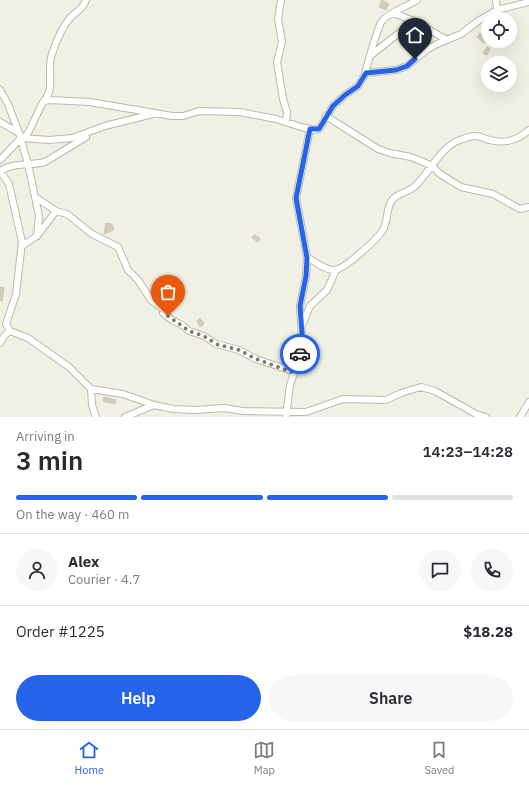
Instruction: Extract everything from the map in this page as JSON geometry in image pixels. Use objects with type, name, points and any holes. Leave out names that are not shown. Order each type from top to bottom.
[{"type":"street","points":[[0,160],[20,137],[28,133],[44,101],[47,98],[50,89],[51,55],[65,25],[70,18],[81,10],[86,0]]},
{"type":"street","points":[[281,0],[278,19],[282,42],[277,62],[286,112],[286,122]]},
{"type":"street","points":[[44,101],[55,99],[90,102],[183,116],[199,111],[240,112],[310,129],[319,129],[333,106],[358,86],[365,74],[382,20],[417,0]]},
{"type":"street","points":[[496,0],[497,10]]},
{"type":"street","points":[[365,74],[368,72],[396,70],[407,66],[428,49],[461,34],[478,21],[497,10],[529,2]]},
{"type":"street","points":[[393,13],[414,21],[447,40]]},
{"type":"street","points":[[370,56],[414,21]]},
{"type":"street","points":[[0,90],[8,104],[28,164],[39,216],[37,236]]},
{"type":"street","points":[[0,122],[20,137],[64,139],[85,134],[98,128],[157,113]]},
{"type":"street","points":[[326,116],[378,149],[411,157],[432,166],[440,174],[461,187],[493,194],[520,209],[529,207]]},
{"type":"street","points":[[96,417],[92,405],[90,389],[69,367],[28,338],[10,331],[6,324],[16,294],[22,246],[9,184],[0,171],[10,166],[44,162],[98,128]]},
{"type":"street","points":[[286,414],[290,385],[301,348],[302,327],[300,306],[306,276],[307,258],[296,198],[310,129]]},
{"type":"street","points":[[302,327],[310,306],[327,290],[336,270],[376,240],[384,228],[386,215],[391,202],[396,196],[412,189],[443,152],[460,140],[474,136],[496,141],[508,141],[520,137],[529,130]]},
{"type":"street","points":[[0,180],[9,184]]},
{"type":"street","points":[[35,196],[56,211],[67,214],[92,234],[118,247],[128,270],[138,280],[148,297],[164,310],[163,313],[172,320],[182,325],[189,331],[204,336],[216,344],[239,350],[256,359],[295,372]]},
{"type":"street","points":[[22,246],[37,236],[56,211]]},
{"type":"street","points":[[307,258],[317,264],[336,270]]},
{"type":"street","points":[[0,343],[5,335],[10,331]]},
{"type":"street","points":[[90,389],[123,394],[154,405],[179,410],[224,408],[242,411],[286,414],[306,412],[343,399],[386,400],[401,393],[421,387],[428,388],[476,414],[486,417]]},
{"type":"street","points":[[520,417],[529,402]]},
{"type":"street","points":[[125,417],[154,405]]},
{"type":"building","points":[[382,0],[389,4],[386,10],[379,7]]},
{"type":"building","points":[[480,33],[481,40],[477,37]]},
{"type":"building","points":[[486,48],[490,49],[487,55],[483,53]]},
{"type":"building","points":[[106,223],[112,224],[114,230],[104,234]]},
{"type":"building","points":[[254,235],[260,238],[258,242],[252,238]]},
{"type":"building","points":[[0,287],[4,288],[2,301],[0,300]]},
{"type":"building","points":[[200,318],[204,324],[200,327],[197,321]]},
{"type":"building","points":[[104,397],[116,400],[115,404],[103,401]]},
{"type":"way so far","points":[[168,316],[174,322],[182,325],[189,331],[200,334],[216,344],[239,350],[256,359],[292,372],[295,372],[300,354]]},
{"type":"route","points":[[300,354],[302,334],[302,317],[300,306],[306,276],[307,258],[296,198],[310,129],[319,129],[333,106],[358,86],[366,73],[396,70],[407,66],[415,59]]}]
